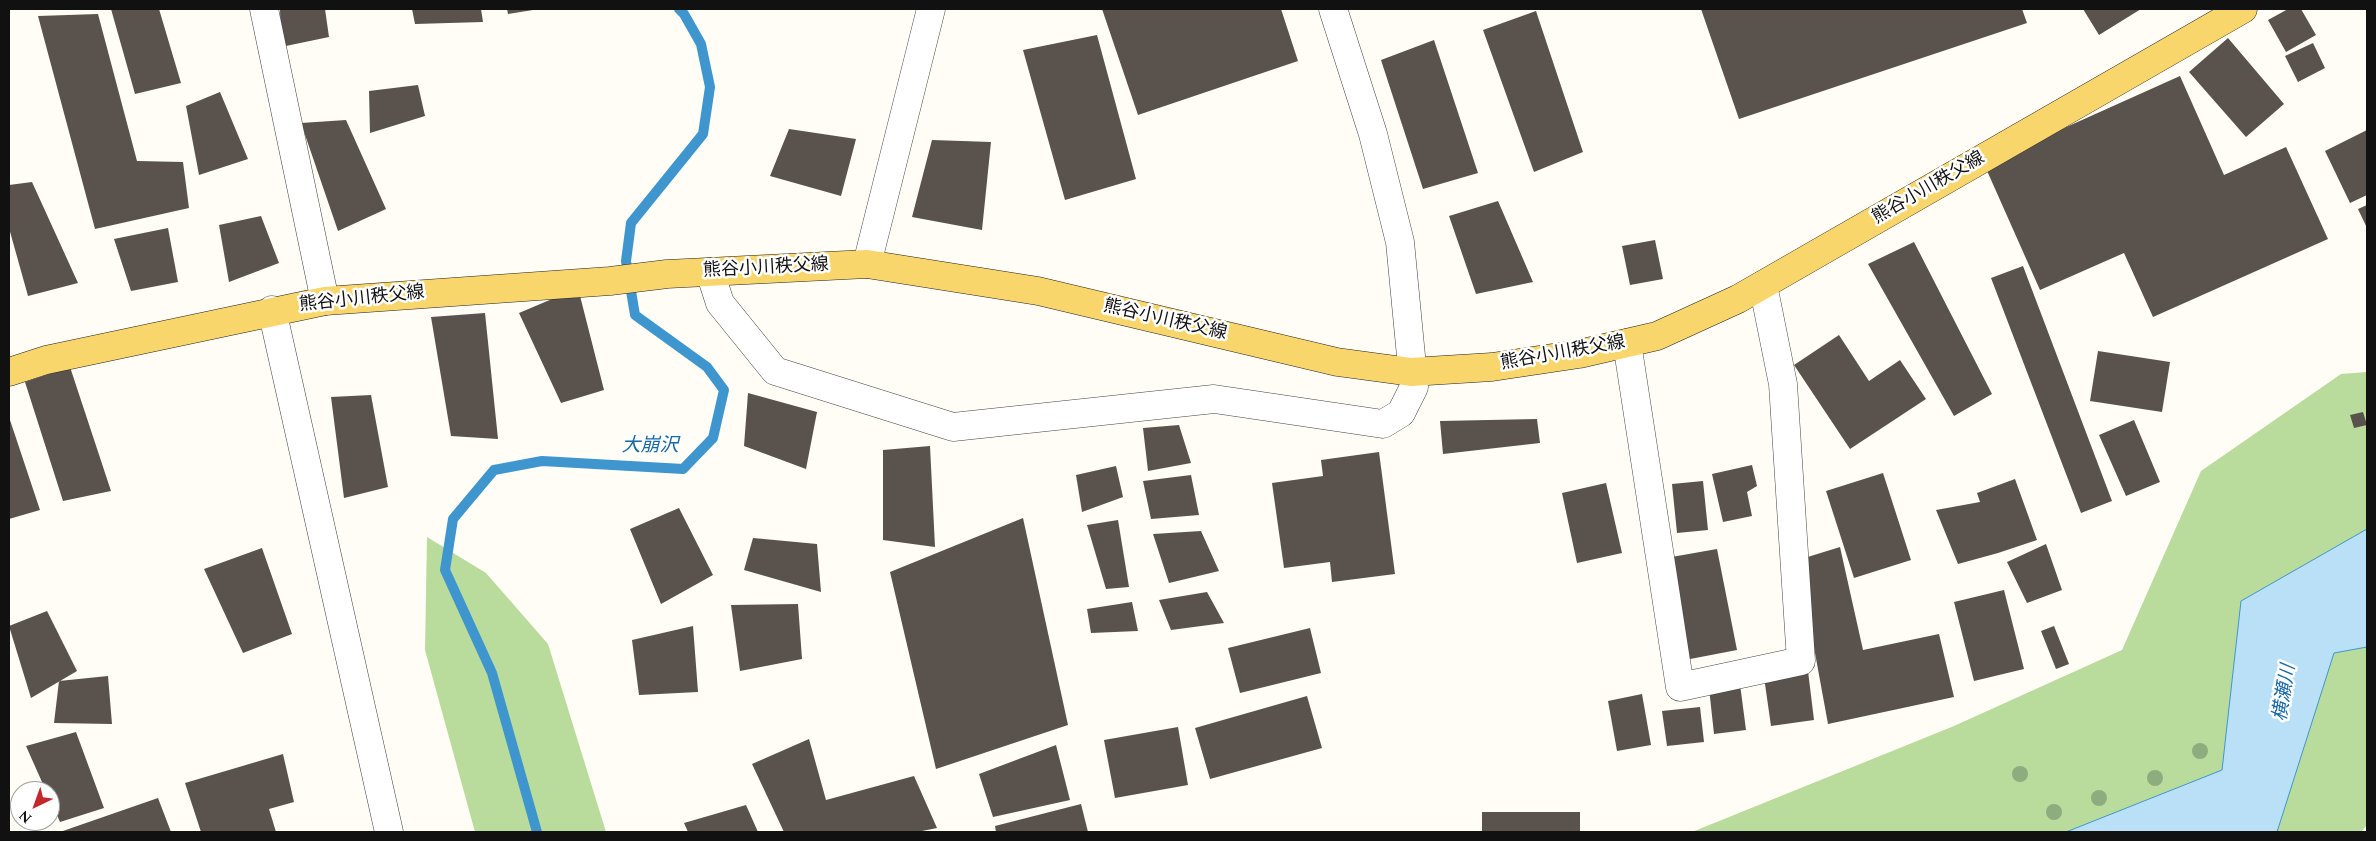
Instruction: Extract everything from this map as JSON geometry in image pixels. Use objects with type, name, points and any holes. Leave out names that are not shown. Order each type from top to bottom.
[{"type":"main road","name":"熊谷小川秩父線","points":[[9,372],[46,360],[325,300],[610,281],[667,274],[868,264],[1038,291],[1337,362],[1411,372],[1492,367],[1579,354],[1657,336],[1738,299],[2243,9]]},
{"type":"street","points":[[264,9],[325,300]]},
{"type":"street","points":[[868,264],[930,9]]},
{"type":"street","points":[[710,272],[720,304],[775,371],[953,427],[1214,398],[1383,424],[1401,413],[1414,387],[1411,372],[1400,242],[1373,134],[1333,9]]},
{"type":"street","points":[[1627,343],[1680,687],[1801,661],[1783,384],[1763,285]]},
{"type":"street","points":[[272,310],[389,832]]},
{"type":"green space","points":[[2367,372],[2367,825],[2361,832],[1692,832],[1954,726],[2122,650],[2201,471],[2341,374]]},
{"type":"green space","points":[[427,537],[486,573],[548,644],[606,832],[475,832],[425,650]]},
{"type":"water","name":"横瀬川","points":[[2367,529],[2367,647],[2334,653],[2277,832],[2066,832],[2222,770],[2241,601]]},
{"type":"building","points":[[111,9],[159,9],[181,83],[135,94]]},
{"type":"building","points":[[280,9],[325,9],[329,37],[281,47]]},
{"type":"building","points":[[412,9],[481,9],[483,22],[415,24]]},
{"type":"building","points":[[507,9],[533,9],[533,10],[508,14]]},
{"type":"building","points":[[1102,9],[1281,9],[1298,61],[1138,115]]},
{"type":"building","points":[[1701,9],[2022,9],[2027,23],[1739,119]]},
{"type":"building","points":[[2083,9],[2141,9],[2099,35]]},
{"type":"building","points":[[2288,9],[2301,9],[2316,35],[2286,52],[2268,20]]},
{"type":"building","points":[[1536,11],[1583,152],[1534,172],[1483,30]]},
{"type":"building","points":[[98,14],[137,161],[183,162],[189,208],[95,229],[38,16]]},
{"type":"building","points":[[1097,35],[1136,179],[1065,200],[1023,50]]},
{"type":"building","points":[[2228,38],[2284,104],[2246,137],[2189,72]]},
{"type":"building","points":[[1434,40],[1478,173],[1423,189],[1381,60]]},
{"type":"building","points":[[2313,43],[2325,68],[2298,82],[2285,56]]},
{"type":"building","points":[[2180,76],[2224,175],[2286,147],[2328,239],[2153,317],[2124,253],[2040,290],[1984,164]]},
{"type":"building","points":[[418,85],[425,116],[370,133],[369,91]]},
{"type":"building","points":[[220,92],[248,159],[199,175],[186,106]]},
{"type":"building","points":[[346,120],[386,209],[338,231],[301,123]]},
{"type":"building","points":[[789,129],[856,139],[841,196],[770,176]]},
{"type":"building","points":[[2367,130],[2367,195],[2350,203],[2325,151]]},
{"type":"building","points":[[932,140],[991,142],[982,230],[912,217]]},
{"type":"building","points":[[32,182],[78,283],[28,296],[9,228],[9,185]]},
{"type":"building","points":[[1498,201],[1533,282],[1476,294],[1449,216]]},
{"type":"building","points":[[2367,205],[2367,228],[2358,209]]},
{"type":"building","points":[[261,216],[279,263],[229,282],[219,225]]},
{"type":"building","points":[[168,228],[178,282],[131,291],[114,239]]},
{"type":"building","points":[[1655,240],[1663,279],[1630,285],[1622,246]]},
{"type":"building","points":[[1914,242],[1992,394],[1954,416],[1868,264]]},
{"type":"building","points":[[2023,266],[2112,501],[2081,513],[1991,278]]},
{"type":"building","points":[[578,288],[604,390],[561,403],[519,313]]},
{"type":"building","points":[[485,313],[498,439],[451,436],[431,317]]},
{"type":"building","points":[[1839,335],[1869,381],[1900,360],[1926,399],[1850,449],[1794,365]]},
{"type":"building","points":[[2098,351],[2170,362],[2162,412],[2090,401]]},
{"type":"building","points":[[70,367],[111,491],[63,501],[25,382]]},
{"type":"building","points":[[748,393],[817,412],[806,469],[744,446]]},
{"type":"building","points":[[371,395],[388,487],[344,498],[331,397]]},
{"type":"building","points":[[2363,412],[2367,425],[2354,428],[2350,415]]},
{"type":"building","points":[[9,417],[40,510],[9,519]]},
{"type":"building","points":[[1537,419],[1540,443],[1443,454],[1440,421]]},
{"type":"building","points":[[2134,420],[2160,482],[2126,496],[2099,435]]},
{"type":"building","points":[[1179,425],[1191,463],[1148,471],[1143,428]]},
{"type":"building","points":[[930,446],[935,547],[883,540],[883,450]]},
{"type":"building","points":[[1379,452],[1395,574],[1332,582],[1330,562],[1284,568],[1272,483],[1323,476],[1321,460]]},
{"type":"building","points":[[1752,465],[1757,486],[1747,492],[1752,516],[1723,522],[1712,474]]},
{"type":"building","points":[[1116,466],[1123,497],[1082,512],[1076,475]]},
{"type":"building","points":[[1883,473],[1911,560],[1854,578],[1826,491]]},
{"type":"building","points":[[1191,475],[1199,515],[1151,519],[1143,481]]},
{"type":"building","points":[[2015,479],[2037,540],[1958,564],[1936,510],[1980,502],[1977,493]]},
{"type":"building","points":[[1703,481],[1708,530],[1677,533],[1672,484]]},
{"type":"building","points":[[1606,483],[1622,553],[1577,563],[1562,493]]},
{"type":"building","points":[[679,508],[713,575],[661,604],[630,529]]},
{"type":"building","points":[[1023,518],[1068,725],[936,769],[890,572]]},
{"type":"building","points":[[1118,520],[1129,587],[1106,589],[1087,525]]},
{"type":"building","points":[[1201,531],[1219,571],[1169,583],[1153,534]]},
{"type":"building","points":[[753,538],[817,544],[821,592],[744,570]]},
{"type":"building","points":[[2046,544],[2062,590],[2027,603],[2007,562]]},
{"type":"building","points":[[1840,547],[1863,650],[1939,634],[1954,697],[1828,724],[1798,560]]},
{"type":"building","points":[[262,548],[292,634],[243,653],[204,569]]},
{"type":"building","points":[[1717,549],[1737,650],[1685,660],[1666,558]]},
{"type":"building","points":[[2004,590],[2024,669],[1974,681],[1954,602]]},
{"type":"building","points":[[1207,592],[1224,623],[1171,630],[1159,600]]},
{"type":"building","points":[[1132,602],[1138,631],[1091,633],[1087,609]]},
{"type":"building","points":[[798,604],[802,659],[740,671],[731,605]]},
{"type":"building","points":[[47,611],[77,671],[31,698],[9,626]]},
{"type":"building","points":[[693,626],[698,692],[639,695],[632,640]]},
{"type":"building","points":[[2054,626],[2069,664],[2056,669],[2041,631]]},
{"type":"building","points":[[1310,628],[1321,673],[1240,693],[1228,648]]},
{"type":"building","points":[[1808,671],[1814,720],[1771,726],[1764,677]]},
{"type":"building","points":[[108,676],[112,724],[54,723],[59,681]]},
{"type":"building","points":[[1740,684],[1746,730],[1714,734],[1709,688]]},
{"type":"building","points":[[1642,694],[1651,745],[1617,751],[1608,701]]},
{"type":"building","points":[[1307,696],[1322,748],[1210,779],[1195,728]]},
{"type":"building","points":[[1700,707],[1704,742],[1667,746],[1662,711]]},
{"type":"building","points":[[1178,727],[1188,785],[1115,798],[1104,740]]},
{"type":"building","points":[[76,732],[104,808],[60,822],[60,781],[42,781],[26,746]]},
{"type":"building","points":[[809,739],[826,800],[914,776],[937,828],[917,832],[784,832],[752,764]]},
{"type":"building","points":[[1056,745],[1070,800],[993,817],[979,774]]},
{"type":"building","points":[[283,754],[294,802],[269,809],[276,832],[201,832],[185,783]]},
{"type":"building","points":[[158,798],[171,832],[60,832]]},
{"type":"building","points":[[1081,804],[1088,832],[996,832],[995,826]]},
{"type":"building","points":[[746,805],[758,832],[688,832],[684,823]]},
{"type":"building","points":[[1482,812],[1580,812],[1580,832],[1482,832]]},
{"type":"waterway","name":"大崩沢","points":[[537,832],[492,673],[445,570],[453,519],[494,470],[542,461],[683,469],[713,438],[724,390],[707,367],[635,315],[626,261],[631,223],[703,134],[710,87],[701,44],[684,14],[679,9]]}]
